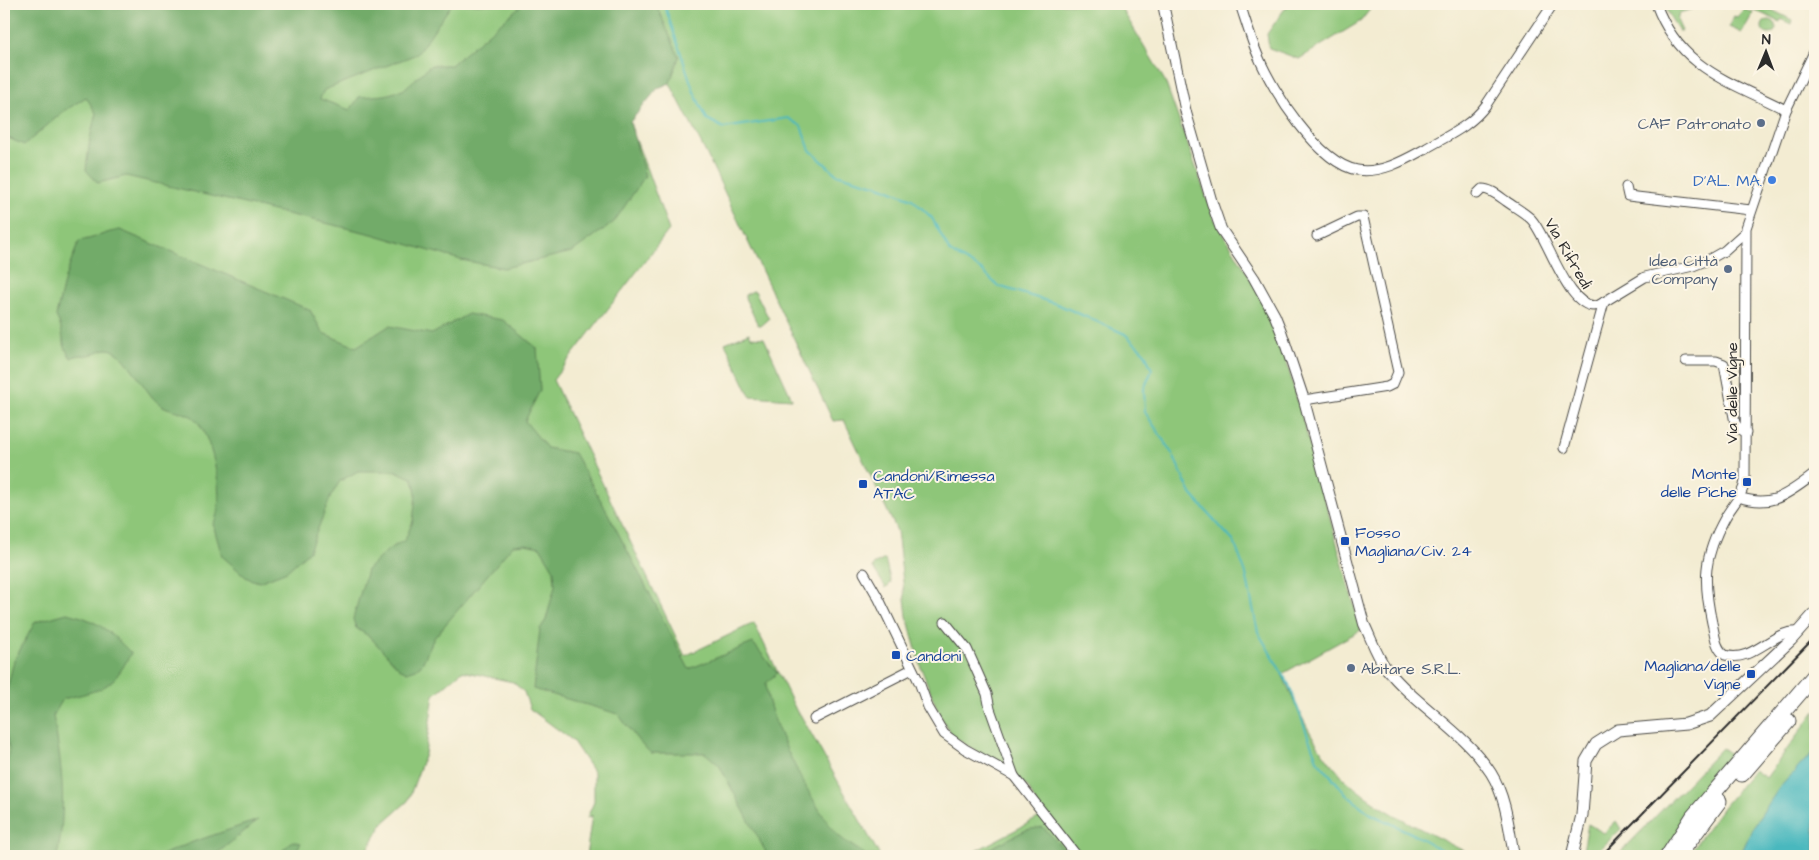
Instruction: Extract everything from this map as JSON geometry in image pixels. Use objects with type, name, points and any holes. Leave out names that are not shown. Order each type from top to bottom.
[{"type":"highway","points":[[1668,856],[1693,817],[1815,675]]},
{"type":"highway","points":[[1679,856],[1715,806],[1815,690]]},
{"type":"main road","points":[[1572,856],[1580,830],[1586,761],[1596,744],[1618,730],[1686,724],[1710,716],[1799,632],[1815,613]]},
{"type":"street","points":[[1164,4],[1191,135],[1212,203],[1221,229],[1254,278],[1275,316],[1304,400],[1362,614],[1373,644],[1385,666],[1397,680],[1468,744],[1491,773],[1503,800],[1514,856]]},
{"type":"street","points":[[1240,4],[1260,61],[1294,115],[1312,139],[1335,160],[1348,167],[1363,170],[1380,168],[1406,159],[1459,130],[1475,118],[1486,105],[1553,4]]},
{"type":"street","points":[[1656,4],[1674,40],[1691,58],[1715,75],[1786,110]]},
{"type":"street","name":"Via delle Vigne","points":[[1799,632],[1790,632],[1738,657],[1725,655],[1718,646],[1706,598],[1705,574],[1720,529],[1739,497],[1745,477],[1745,232],[1786,110],[1815,50]]},
{"type":"street","points":[[1626,187],[1628,196],[1751,210]]},
{"type":"street","name":"Via Rifredi","points":[[1477,194],[1482,189],[1491,191],[1531,219],[1578,299],[1590,306],[1604,302],[1646,277],[1693,266],[1712,258],[1745,232]]},
{"type":"street","points":[[1304,400],[1387,387],[1393,384],[1398,372],[1363,217],[1357,217],[1317,236]]},
{"type":"street","points":[[1564,448],[1604,302]]},
{"type":"street","points":[[1686,362],[1716,360],[1724,364],[1735,423],[1739,430],[1746,432]]},
{"type":"street","points":[[1739,497],[1755,502],[1771,501],[1783,496],[1815,474]]},
{"type":"street","points":[[864,573],[879,599],[912,668],[928,707],[944,734],[965,749],[1014,776]]},
{"type":"street","points":[[945,622],[967,649],[987,694],[990,709],[1014,776],[1077,856]]},
{"type":"street","points":[[814,719],[912,668]]},
{"type":"green space","points":[[4,4],[1119,4],[1165,81],[1214,218],[1269,309],[1280,338],[1361,630],[1282,674],[1315,740],[1342,776],[1370,800],[1422,830],[1473,856],[966,856],[1042,816],[1028,787],[953,736],[940,716],[921,668],[907,616],[897,531],[844,420],[833,421],[707,155],[664,72],[628,118],[669,230],[553,380],[685,656],[754,623],[798,714],[800,714],[880,856],[586,856],[592,815],[587,818],[594,802],[594,773],[572,740],[530,709],[524,692],[513,682],[462,671],[434,695],[425,754],[408,801],[383,823],[364,856],[4,856]]},
{"type":"green space","points":[[4,4],[452,4],[417,54],[324,90],[320,99],[350,110],[359,97],[385,95],[403,90],[431,65],[451,65],[523,4],[656,4],[679,57],[670,83],[658,88],[630,122],[645,176],[614,222],[572,252],[504,268],[461,260],[372,234],[126,176],[98,183],[86,170],[90,138],[96,113],[86,97],[63,112],[24,145],[4,136],[6,114],[4,109]]},
{"type":"green space","points":[[1288,4],[1374,4],[1361,21],[1299,59],[1269,48],[1267,34]]},
{"type":"green space","points":[[1663,4],[1697,4],[1693,9],[1679,13],[1677,20],[1682,31],[1679,32]]},
{"type":"green space","points":[[1748,4],[1760,4],[1792,20],[1791,24],[1781,19],[1780,22],[1746,6]]},
{"type":"green space","points":[[1744,9],[1753,13],[1742,33],[1729,27],[1734,16],[1737,17]]},
{"type":"green space","points":[[1769,20],[1774,22],[1776,27],[1774,32],[1769,34],[1764,32],[1762,27],[1764,22]]},
{"type":"green space","points":[[120,230],[310,310],[323,333],[356,347],[389,326],[432,334],[468,314],[503,320],[537,348],[540,390],[525,421],[547,448],[574,453],[604,506],[689,669],[753,643],[777,673],[766,683],[768,698],[792,760],[814,801],[837,835],[867,856],[768,856],[719,765],[705,753],[651,753],[640,743],[618,714],[533,689],[540,629],[546,620],[555,586],[554,570],[540,547],[525,544],[513,545],[434,638],[422,664],[416,669],[407,672],[399,668],[370,637],[356,628],[353,619],[367,570],[389,549],[405,540],[413,521],[416,494],[413,479],[396,471],[358,471],[340,481],[331,496],[309,551],[287,571],[259,582],[247,578],[222,556],[213,524],[219,501],[216,472],[208,442],[197,421],[188,414],[166,408],[156,401],[127,363],[114,351],[105,349],[71,358],[65,347],[56,316],[65,278],[79,241]]},
{"type":"green space","points":[[755,291],[769,319],[761,326],[758,325],[745,298],[745,295]]},
{"type":"green space","points":[[749,333],[751,337],[764,338],[792,399],[750,396],[725,343]]},
{"type":"green space","points":[[885,559],[891,583],[886,588],[873,568],[873,565]]},
{"type":"green space","points":[[67,613],[87,619],[102,627],[131,653],[118,675],[111,682],[97,690],[63,699],[53,716],[61,768],[63,804],[57,856],[4,856],[4,779],[9,749],[4,723],[4,701],[14,661],[35,622]]},
{"type":"green space","points":[[1815,711],[1815,750],[1792,775],[1764,812],[1740,856],[1687,856],[1724,806],[1754,770],[1766,778]]},
{"type":"green space","points":[[1722,748],[1736,758],[1661,856],[1617,856]]},
{"type":"green space","points":[[258,820],[214,856],[159,856],[193,842]]},
{"type":"green space","points":[[1616,821],[1621,829],[1593,856],[1582,856],[1588,824],[1604,833]]},
{"type":"green space","points":[[1043,827],[1070,856],[975,856],[1026,830]]},
{"type":"green space","points":[[292,841],[301,843],[293,856],[277,856]]},
{"type":"water","points":[[1815,750],[1815,856],[1740,856],[1753,827],[1779,788]]},
{"type":"waterway","points":[[664,4],[694,92],[707,119],[724,128],[788,118],[801,126],[810,150],[836,174],[882,187],[912,199],[932,218],[950,252],[980,269],[998,286],[1057,304],[1125,334],[1145,353],[1152,370],[1144,389],[1145,412],[1173,455],[1191,494],[1234,542],[1246,574],[1258,632],[1289,685],[1317,760],[1348,796],[1371,814],[1415,835],[1452,856]]},
{"type":"railway","points":[[1601,856],[1815,637]]},
{"type":"place","name":"CAF Patronato","points":[[1761,123]]},
{"type":"place","name":"D'AL. MA.","points":[[1772,180]]},
{"type":"place","name":"Idea Città Company","points":[[1728,269]]},
{"type":"place","name":"Monte delle Piche","points":[[1747,482]]},
{"type":"place","name":"Candoni/Rimessa ATAC","points":[[863,484]]},
{"type":"place","name":"Fosso Magliana/Civ. 24","points":[[1345,541]]},
{"type":"place","name":"Candoni","points":[[896,655]]},
{"type":"place","name":"Abitare S.R.L.","points":[[1351,668]]},
{"type":"place","name":"Magliana/delle Vigne","points":[[1751,674]]}]
